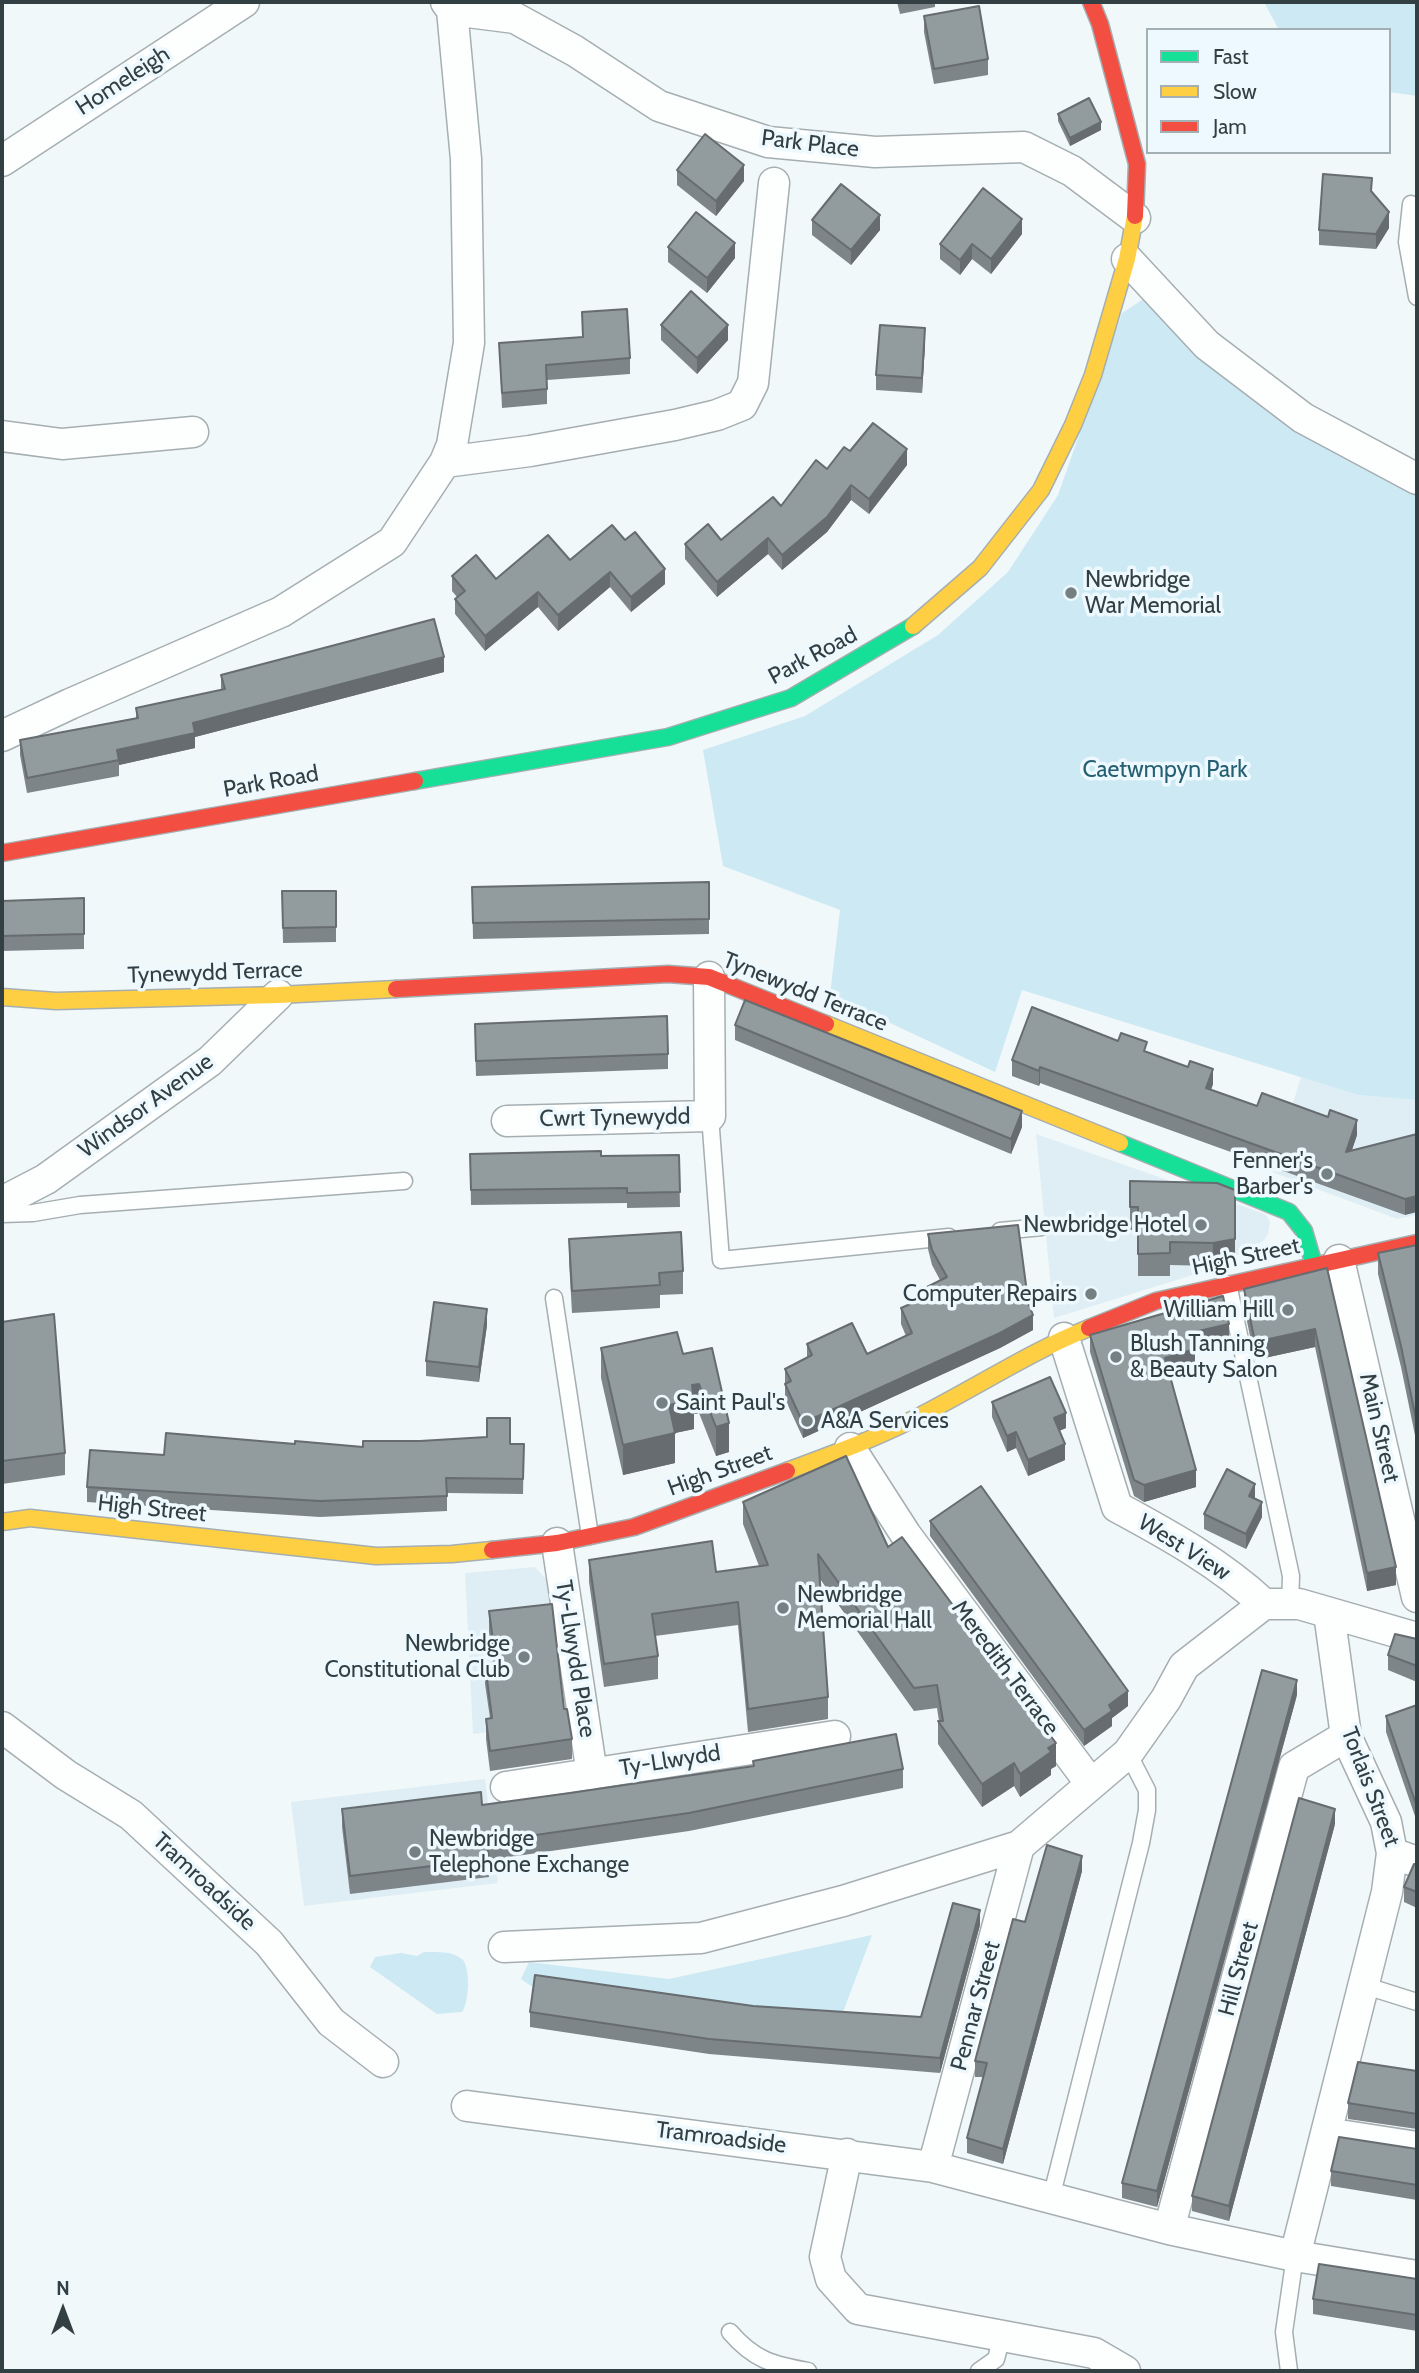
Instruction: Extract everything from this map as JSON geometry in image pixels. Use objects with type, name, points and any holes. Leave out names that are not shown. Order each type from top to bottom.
[{"type":"street","name":"Homeleigh","points":[[2,161],[244,2]]},
{"type":"street","name":"Park Road","points":[[2,852],[668,737],[791,698],[916,624],[980,568],[1041,490],[1073,425],[1093,374],[1127,259],[1135,218],[1137,164],[1100,24],[1091,2]]},
{"type":"street","name":"Park Place","points":[[449,6],[515,18],[575,51],[659,106],[768,142],[875,152],[1024,147],[1072,171],[1135,218]]},
{"type":"street","points":[[2,736],[281,612],[392,542],[445,462],[452,445],[469,343],[466,159],[449,6]]},
{"type":"street","name":"Park Place","points":[[445,462],[530,451],[675,425],[717,415],[742,405],[753,383],[774,183]]},
{"type":"street","points":[[1127,259],[1207,345],[1303,418],[1417,479]]},
{"type":"street","points":[[2,436],[62,444],[193,432]]},
{"type":"street","name":"Tynewydd Terrace","points":[[2,997],[56,1001],[278,995],[668,974],[709,977],[1291,1212],[1300,1221],[1326,1263]]},
{"type":"street","name":"Cwrt Tynewydd","points":[[508,1121],[710,1116],[709,977]]},
{"type":"street","name":"Windsor Avenue","points":[[2,1202],[46,1179],[210,1061],[278,995]]},
{"type":"street","name":"High Street","points":[[2,1522],[30,1518],[376,1556],[452,1554],[557,1543],[634,1527],[850,1448],[928,1412],[1064,1338],[1156,1301],[1227,1283],[1417,1243]]},
{"type":"street","name":"Main Street","points":[[1326,1263],[1417,1597]]},
{"type":"street","name":"West View","points":[[1064,1338],[1117,1507],[1277,1604],[1299,1604],[1416,1634]]},
{"type":"street","name":"Meredith Terrace","points":[[850,1448],[906,1535],[1091,1784]]},
{"type":"street","name":"Ty-Llwydd Place","points":[[557,1543],[592,1774]]},
{"type":"street","points":[[504,1947],[701,1938],[843,1901],[1019,1846],[1128,1753],[1166,1699],[1184,1665],[1277,1604]]},
{"type":"street","name":"Torlais Street","points":[[1295,2256],[1387,1892],[1405,1858],[1346,1736],[1329,1613]]},
{"type":"street","name":"Tramroadside","points":[[2,1727],[66,1775],[131,1815],[269,1943],[331,2022],[383,2062]]},
{"type":"street","name":"Ty-Llwydd","points":[[506,1787],[835,1736]]},
{"type":"street","name":"Hill Street","points":[[1169,2229],[1294,1767],[1346,1736]]},
{"type":"street","name":"Pennar Street","points":[[933,2167],[1019,1846]]},
{"type":"street","name":"Tramroadside","points":[[467,2106],[933,2167],[1169,2229],[1295,2256],[1417,2276]]},
{"type":"street","points":[[1326,2133],[1417,2147]]},
{"type":"street","points":[[847,2154],[824,2257],[831,2278],[858,2309],[1094,2353],[1125,2371]]},
{"type":"lane","points":[[1411,204],[1407,242],[1417,297]]},
{"type":"lane","points":[[710,1116],[721,1260],[962,1235]]},
{"type":"lane","points":[[2,1214],[33,1213],[80,1205],[404,1181]]},
{"type":"lane","points":[[989,1233],[1042,1227]]},
{"type":"lane","points":[[1227,1283],[1291,1576],[1277,1604]]},
{"type":"lane","points":[[554,1298],[590,1536]]},
{"type":"lane","points":[[1051,2198],[1141,1843],[1147,1810],[1147,1790],[1128,1753]]},
{"type":"lane","points":[[1363,1986],[1417,2002]]},
{"type":"lane","points":[[1289,2371],[1284,2332],[1295,2256]]},
{"type":"lane","points":[[730,2332],[741,2345],[771,2364],[808,2371]]},
{"type":"lane","points":[[979,2371],[996,2359],[1002,2336]]},
{"type":"shaded area","points":[[1301,1077],[1358,1095],[1417,1100],[1417,1215],[1397,1219],[1272,1172]]},
{"type":"shaded area","points":[[1036,1134],[1265,1214],[1270,1222],[1268,1234],[1249,1250],[1196,1274],[1054,1318]]},
{"type":"shaded area","points":[[535,1567],[546,1579],[569,1722],[473,1734],[465,1573]]},
{"type":"shaded area","points":[[485,1779],[498,1883],[304,1906],[291,1802]]},
{"type":"green space","points":[[1264,2],[1417,2],[1417,96],[1391,92],[1391,28],[1278,28]]},
{"type":"green space","name":"Caetwmpyn Park","points":[[1148,296],[1417,491],[1417,1100],[1358,1095],[1022,990],[995,1072],[830,995],[840,910],[723,866],[703,750],[805,716],[938,635],[1008,572],[1058,495],[1122,313]]},
{"type":"green space","points":[[872,1935],[840,2020],[741,2014],[531,1986],[521,1979],[529,1962],[669,1979]]},
{"type":"green space","points":[[424,1952],[444,1952],[462,1959],[465,1963],[468,1985],[462,2012],[437,2014],[370,1967],[375,1957],[401,1953],[417,1956]]},
{"type":"building","points":[[979,6],[988,59],[934,69],[924,16]]},
{"type":"building","points":[[1089,98],[1101,122],[1070,138],[1058,114]]},
{"type":"building","points":[[705,134],[744,165],[716,201],[677,170]]},
{"type":"building","points":[[1323,174],[1372,178],[1371,191],[1389,212],[1376,234],[1319,230]]},
{"type":"building","points":[[841,184],[880,215],[851,250],[812,220]]},
{"type":"building","points":[[983,188],[1022,219],[991,259],[972,244],[960,260],[940,244]]},
{"type":"building","points":[[696,212],[735,243],[707,278],[668,247]]},
{"type":"building","points":[[691,291],[728,325],[697,358],[661,325]]},
{"type":"building","points":[[627,309],[630,358],[546,365],[547,389],[502,393],[499,343],[583,337],[582,312]]},
{"type":"building","points":[[880,325],[925,328],[922,378],[876,375]]},
{"type":"building","points":[[873,423],[907,449],[869,499],[851,485],[827,517],[782,555],[768,538],[717,582],[685,544],[708,524],[721,540],[773,497],[781,506],[816,460],[827,469],[844,447],[850,451]]},
{"type":"building","points":[[612,525],[625,540],[635,532],[665,569],[631,597],[610,572],[558,615],[538,592],[485,636],[455,599],[465,591],[452,576],[476,555],[496,579],[548,535],[570,560]]},
{"type":"building","points":[[434,619],[444,657],[193,723],[195,733],[117,750],[119,760],[27,778],[20,740],[138,718],[136,708],[225,689],[221,675]]},
{"type":"building","points":[[709,882],[709,919],[473,923],[472,887]]},
{"type":"building","points":[[282,891],[336,891],[336,927],[283,928]]},
{"type":"building","points":[[84,898],[84,934],[2,936],[2,901]]},
{"type":"building","points":[[745,1000],[1022,1111],[1011,1139],[735,1025]]},
{"type":"building","points":[[1032,1007],[1118,1041],[1121,1033],[1147,1042],[1144,1051],[1188,1067],[1190,1061],[1213,1069],[1206,1088],[1257,1106],[1262,1093],[1328,1117],[1330,1110],[1357,1120],[1346,1152],[1417,1134],[1417,1196],[1405,1199],[1040,1067],[1039,1071],[1012,1060]]},
{"type":"building","points":[[667,1016],[668,1054],[476,1061],[475,1024]]},
{"type":"building","points":[[601,1151],[601,1156],[679,1155],[680,1192],[627,1193],[627,1188],[471,1190],[470,1154]]},
{"type":"building","points":[[1130,1181],[1217,1183],[1235,1190],[1235,1239],[1213,1243],[1170,1242],[1170,1253],[1138,1254],[1138,1207],[1130,1207]]},
{"type":"building","points":[[1018,1225],[1027,1300],[1033,1315],[1000,1333],[803,1423],[785,1384],[791,1381],[785,1369],[812,1355],[807,1344],[852,1323],[867,1354],[912,1333],[901,1308],[929,1296],[925,1288],[947,1277],[932,1250],[928,1234]]},
{"type":"building","points":[[681,1232],[683,1271],[659,1273],[660,1285],[572,1291],[569,1239]]},
{"type":"building","points":[[1417,1245],[1417,1424],[1378,1253]]},
{"type":"building","points":[[1327,1268],[1396,1567],[1367,1573],[1315,1329],[1255,1342],[1244,1289]]},
{"type":"building","points":[[1223,1296],[1229,1324],[1190,1333],[1195,1349],[1165,1358],[1196,1470],[1144,1485],[1134,1480],[1090,1335]]},
{"type":"building","points":[[434,1302],[487,1309],[479,1367],[426,1361]]},
{"type":"building","points":[[54,1314],[65,1453],[2,1461],[2,1322]]},
{"type":"building","points":[[677,1332],[683,1354],[712,1348],[729,1423],[716,1427],[699,1384],[692,1385],[694,1400],[669,1405],[675,1433],[623,1445],[601,1348]]},
{"type":"building","points":[[1050,1377],[1066,1413],[1054,1418],[1065,1444],[1028,1460],[1016,1432],[1007,1436],[992,1402]]},
{"type":"building","points":[[487,1418],[510,1418],[510,1444],[524,1444],[523,1479],[446,1478],[447,1496],[320,1501],[87,1487],[90,1450],[164,1455],[166,1433],[363,1447],[363,1441],[487,1437]]},
{"type":"building","points":[[846,1456],[888,1547],[902,1537],[1056,1743],[1048,1748],[1051,1752],[1020,1774],[1014,1763],[982,1784],[938,1721],[943,1721],[937,1685],[914,1688],[818,1554],[828,1697],[748,1709],[738,1602],[652,1614],[658,1656],[604,1664],[589,1560],[712,1541],[716,1572],[768,1565],[743,1502]]},
{"type":"building","points":[[1227,1469],[1255,1484],[1249,1496],[1262,1502],[1246,1534],[1204,1514]]},
{"type":"building","points":[[981,1486],[1128,1691],[1109,1705],[1112,1711],[1084,1730],[930,1521]]},
{"type":"building","points":[[552,1604],[564,1709],[567,1709],[572,1739],[490,1751],[486,1719],[492,1718],[485,1664],[496,1663],[489,1611]]},
{"type":"building","points":[[1395,1634],[1417,1639],[1417,1666],[1388,1655]]},
{"type":"building","points":[[1262,1670],[1297,1680],[1157,2191],[1122,2183]]},
{"type":"building","points":[[1417,1705],[1417,1803],[1416,1804],[1386,1716]]},
{"type":"building","points":[[896,1734],[903,1769],[689,1813],[487,1842],[489,1859],[350,1876],[342,1809],[481,1792],[482,1805],[754,1766],[753,1761]]},
{"type":"building","points":[[1299,1798],[1335,1809],[1229,2206],[1192,2196]]},
{"type":"building","points":[[1047,1845],[1082,1856],[1003,2149],[967,2138],[987,2063],[975,2061],[1013,1919],[1025,1922]]},
{"type":"building","points":[[1414,1864],[1417,1864],[1417,1892],[1404,1887]]},
{"type":"building","points":[[953,1903],[980,1910],[940,2058],[709,2039],[530,2012],[535,1975],[753,2006],[921,2017]]},
{"type":"building","points":[[1358,2062],[1417,2071],[1417,2114],[1348,2103]]},
{"type":"building","points":[[1339,2137],[1417,2149],[1417,2185],[1331,2171]]},
{"type":"building","points":[[1319,2264],[1417,2279],[1417,2315],[1313,2299]]},
{"type":"traffic: fast","points":[[415,781],[668,737],[791,698],[913,626]]},
{"type":"traffic: fast","points":[[1120,1143],[1289,1212],[1304,1231],[1314,1265]]},
{"type":"traffic: slow","points":[[913,626],[980,568],[1041,490],[1073,425],[1093,375],[1127,259],[1135,216]]},
{"type":"traffic: slow","points":[[2,997],[56,1001],[396,989]]},
{"type":"traffic: slow","points":[[826,1024],[1120,1143]]},
{"type":"traffic: slow","points":[[787,1471],[896,1428],[1029,1356],[1089,1328]]},
{"type":"traffic: slow","points":[[2,1522],[30,1518],[376,1556],[492,1550]]},
{"type":"traffic: jam","points":[[1091,2],[1100,24],[1137,164],[1135,216]]},
{"type":"traffic: jam","points":[[2,853],[415,781]]},
{"type":"traffic: jam","points":[[396,989],[668,974],[709,977],[826,1024]]},
{"type":"traffic: jam","points":[[1089,1328],[1156,1301],[1417,1243]]},
{"type":"traffic: jam","points":[[492,1550],[557,1543],[634,1527],[787,1471]]},
{"type":"place","name":"Newbridge War Memorial","points":[[1071,593]]},
{"type":"place","name":"Fenner's Barber's","points":[[1327,1174]]},
{"type":"place","name":"Newbridge Hotel","points":[[1201,1225]]},
{"type":"place","name":"Computer Repairs","points":[[1091,1294]]},
{"type":"place","name":"William Hill","points":[[1288,1310]]},
{"type":"place","name":"Blush Tanning & Beauty Salon","points":[[1116,1357]]},
{"type":"place","name":"Saint Paul's","points":[[662,1403]]},
{"type":"place","name":"A&A Services","points":[[807,1421]]},
{"type":"place","name":"Newbridge Memorial Hall","points":[[783,1608]]},
{"type":"place","name":"Newbridge Constitutional Club","points":[[524,1657]]},
{"type":"place","name":"Newbridge Telephone Exchange","points":[[415,1852]]}]
